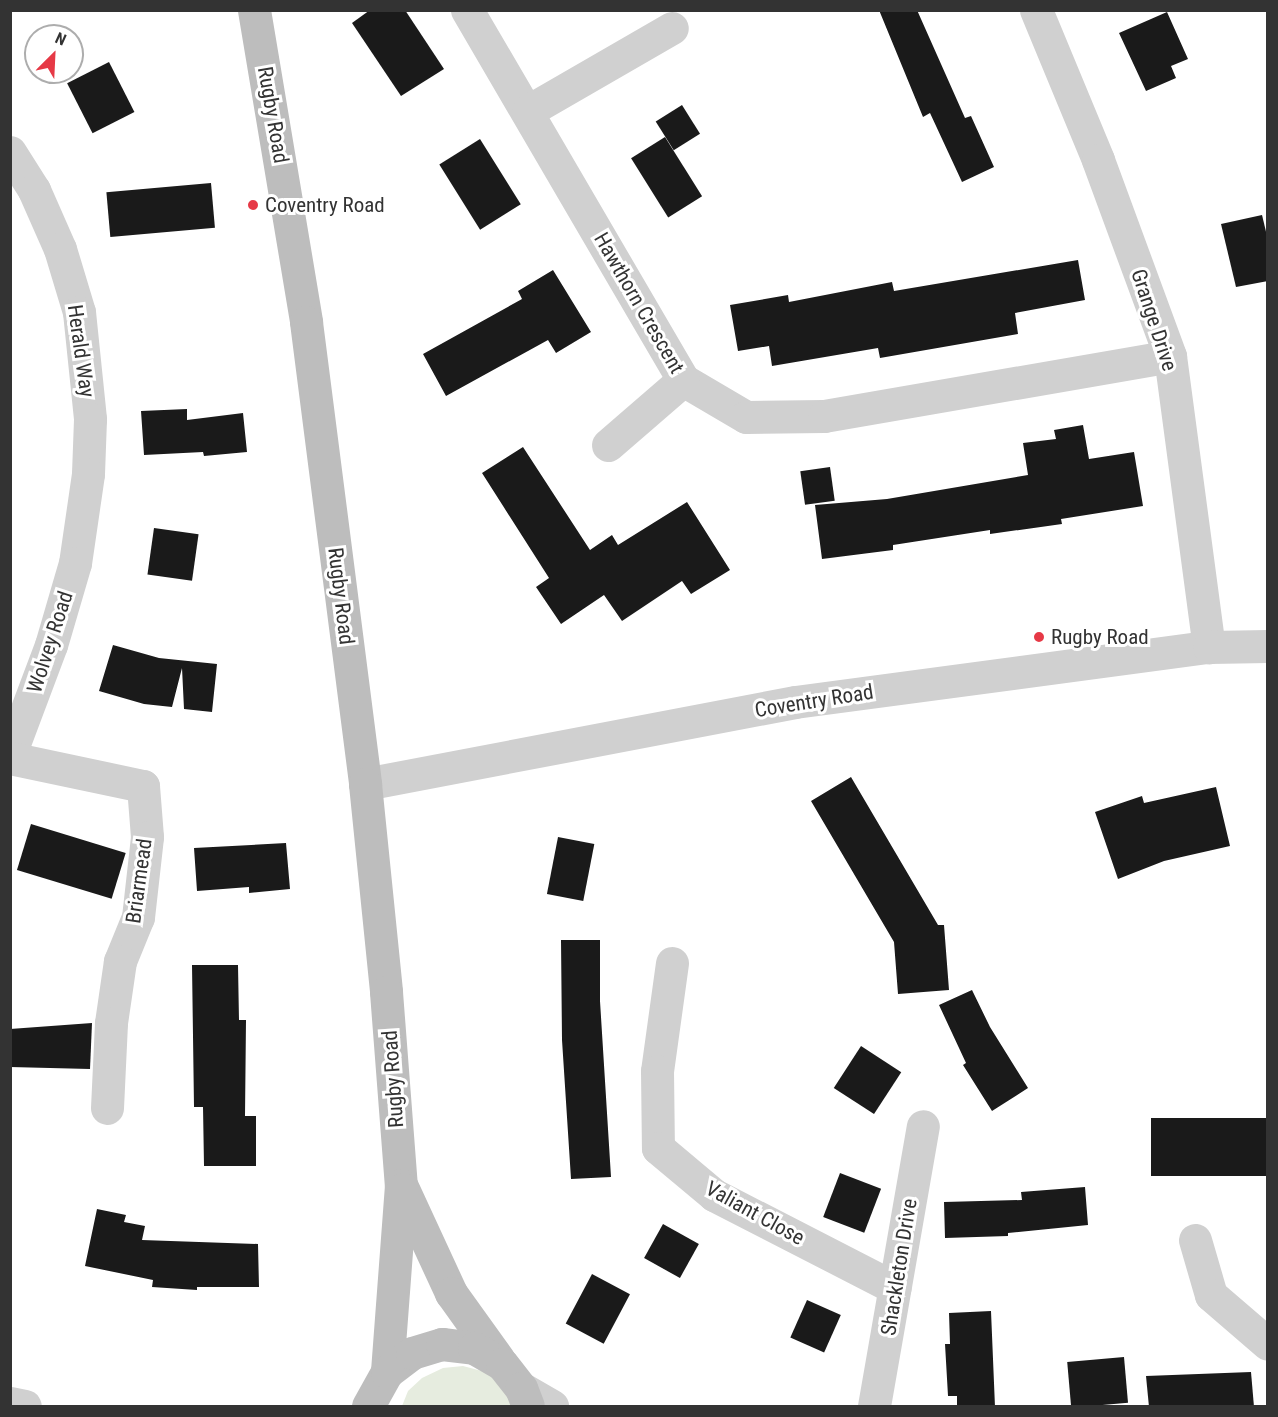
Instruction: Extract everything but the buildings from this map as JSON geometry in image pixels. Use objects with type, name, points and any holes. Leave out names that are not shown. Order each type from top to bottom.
[{"type":"main road","name":"Rugby Road","points":[[254,10],[305,311],[365,784],[401,1185],[387,1372]]},
{"type":"main road","name":"Rugby Road","points":[[401,1185],[451,1293],[517,1386]]},
{"type":"main road","points":[[368,1407],[387,1372],[412,1353],[442,1344],[474,1348],[517,1386]]},
{"type":"street","name":"Hawthorn Crescent","points":[[467,10],[683,380],[746,417],[824,416],[1170,356]]},
{"type":"street","name":"Grange Drive","points":[[1036,10],[1098,160],[1170,356],[1209,647]]},
{"type":"street","points":[[528,111],[672,28]]},
{"type":"street","name":"Herald Way","points":[[10,152],[34,190],[60,249],[79,312],[90,420],[88,474],[75,563]]},
{"type":"street","points":[[608,445],[683,380]]},
{"type":"street","name":"Wolvey Road","points":[[10,756],[51,645],[75,563]]},
{"type":"street","name":"Coventry Road","points":[[365,784],[795,702],[1209,647],[1268,646]]},
{"type":"street","name":"Briarmead","points":[[10,756],[143,786],[147,837],[138,917],[120,961],[111,1023],[107,1108]]},
{"type":"street","name":"Valiant Close","points":[[672,963],[657,1071],[658,1148],[714,1195],[896,1288]]},
{"type":"street","name":"Shackleton Drive","points":[[874,1407],[923,1126]]},
{"type":"street","points":[[1195,1240],[1211,1295],[1268,1344]]},
{"type":"street","points":[[517,1386],[552,1407]]},
{"type":"shaded area","points":[[463,1366],[493,1374],[518,1406],[402,1406],[408,1391],[422,1378],[443,1368]]},
{"type":"place","name":"Coventry Road","points":[[253,205]]},
{"type":"place","name":"Rugby Road","points":[[1039,637]]}]
